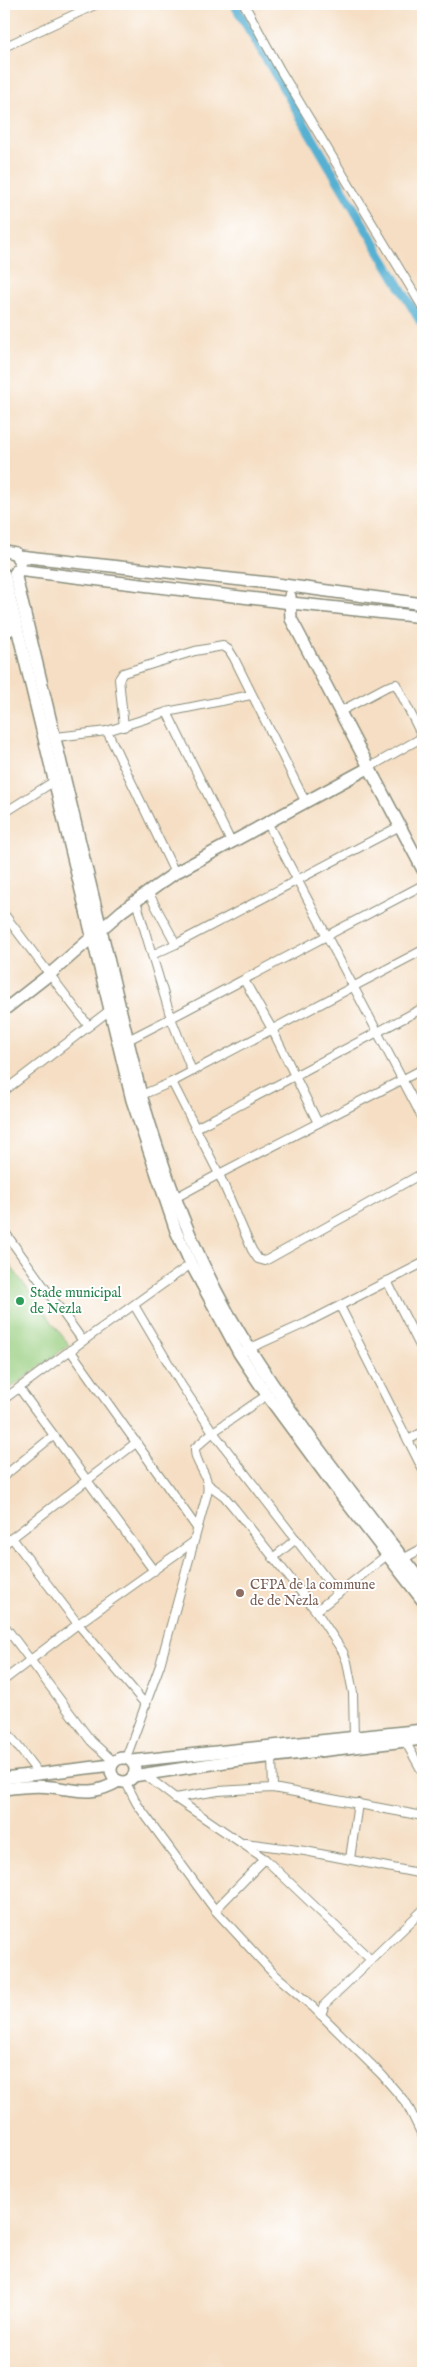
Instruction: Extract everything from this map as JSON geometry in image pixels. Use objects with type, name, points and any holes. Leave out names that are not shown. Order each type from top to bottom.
[{"type":"main road","points":[[5,548],[18,556],[269,583],[423,604]]},
{"type":"main road","points":[[10,573],[20,563],[18,556]]},
{"type":"main road","points":[[10,573],[423,617]]},
{"type":"main road","points":[[10,573],[16,624],[110,1010],[176,1231],[191,1264],[244,1351],[335,1470],[399,1562],[423,1601]]},
{"type":"main road","points":[[10,573],[56,737],[102,928],[128,1040],[136,1098],[175,1198],[244,1351],[267,1394],[386,1555],[399,1562],[423,1584]]},
{"type":"main road","points":[[269,583],[272,601],[291,619],[423,870]]},
{"type":"main road","points":[[290,587],[291,619]]},
{"type":"main road","points":[[4,634],[16,624]]},
{"type":"main road","points":[[5,1007],[50,974],[136,901],[175,873],[370,767]]},
{"type":"main road","points":[[4,1778],[113,1764],[119,1758],[129,1760],[423,1730]]},
{"type":"main road","points":[[4,1789],[50,1786],[83,1793],[92,1792],[130,1778],[272,1757],[423,1740]]},
{"type":"main road","points":[[129,1760],[135,1771],[130,1778]]},
{"type":"main road","points":[[113,1764],[112,1772],[130,1778]]},
{"type":"street","points":[[4,48],[97,4]]},
{"type":"street","points":[[244,4],[279,68],[423,308]]},
{"type":"street","points":[[124,727],[119,679],[123,673],[195,651],[226,647],[234,658],[306,803]]},
{"type":"street","points":[[341,711],[386,687],[396,684],[423,737],[370,767]]},
{"type":"street","points":[[56,737],[107,731],[167,712],[251,695]]},
{"type":"street","points":[[167,712],[231,842]]},
{"type":"street","points":[[107,731],[175,873]]},
{"type":"street","points":[[4,814],[53,782]]},
{"type":"street","points":[[267,822],[423,1119]]},
{"type":"street","points":[[152,955],[400,826]]},
{"type":"street","points":[[128,1040],[423,885]]},
{"type":"street","points":[[148,892],[176,944]]},
{"type":"street","points":[[136,901],[171,1018],[192,1071]]},
{"type":"street","points":[[4,914],[88,1025]]},
{"type":"street","points":[[136,1098],[172,1082],[423,950]]},
{"type":"street","points":[[244,980],[272,1028],[318,1123]]},
{"type":"street","points":[[196,1128],[423,1008]]},
{"type":"street","points":[[4,1091],[110,1010]]},
{"type":"street","points":[[175,1198],[218,1174],[423,1070]]},
{"type":"street","points":[[172,1082],[258,1259],[265,1261],[423,1173]]},
{"type":"street","points":[[4,1231],[83,1341]]},
{"type":"street","points":[[244,1351],[340,1306],[423,1263]]},
{"type":"street","points":[[4,1399],[191,1264]]},
{"type":"street","points":[[387,1282],[423,1352]]},
{"type":"street","points":[[134,1305],[177,1378],[214,1432],[338,1594]]},
{"type":"street","points":[[340,1306],[423,1470]]},
{"type":"street","points":[[70,1350],[197,1528]]},
{"type":"street","points":[[19,1388],[154,1571]]},
{"type":"street","points":[[267,1394],[195,1448],[196,1456],[209,1485],[224,1496],[316,1611],[347,1662],[353,1694],[354,1738]]},
{"type":"street","points":[[408,1440],[423,1432]]},
{"type":"street","points":[[4,1476],[53,1436]]},
{"type":"street","points":[[4,1544],[137,1442]]},
{"type":"street","points":[[129,1760],[171,1627],[209,1485]]},
{"type":"street","points":[[12,1538],[78,1624],[146,1705]]},
{"type":"street","points":[[273,1558],[296,1539]]},
{"type":"street","points":[[4,1680],[78,1624],[192,1543]]},
{"type":"street","points":[[399,1562],[423,1548]]},
{"type":"street","points":[[316,1611],[386,1555]]},
{"type":"street","points":[[4,1625],[90,1741],[113,1764]]},
{"type":"street","points":[[4,1728],[39,1774]]},
{"type":"street","points":[[405,1741],[423,1773]]},
{"type":"street","points":[[272,1757],[273,1788]]},
{"type":"street","points":[[130,1778],[174,1798],[244,1843],[265,1859],[370,1959]]},
{"type":"street","points":[[130,1778],[138,1804],[215,1910],[272,1972],[313,2007],[382,2075],[407,2104],[423,2137]]},
{"type":"street","points":[[174,1798],[218,1791],[273,1788],[423,1816]]},
{"type":"street","points":[[350,1859],[358,1803]]},
{"type":"street","points":[[244,1843],[350,1859],[423,1874]]},
{"type":"street","points":[[215,1910],[265,1859]]},
{"type":"street","points":[[321,2015],[325,2004],[423,1910]]},
{"type":"street","points":[[313,2007],[325,2004]]},
{"type":"green space","name":"Stade municipal de Nezla","points":[[4,1257],[69,1345],[4,1393]]},
{"type":"waterway","points":[[234,4],[423,326]]},
{"type":"place","name":"Stade municipal de Nezla","points":[[20,1301]]},
{"type":"place","name":"CFPA de la commune de de Nezla","points":[[240,1593]]}]
